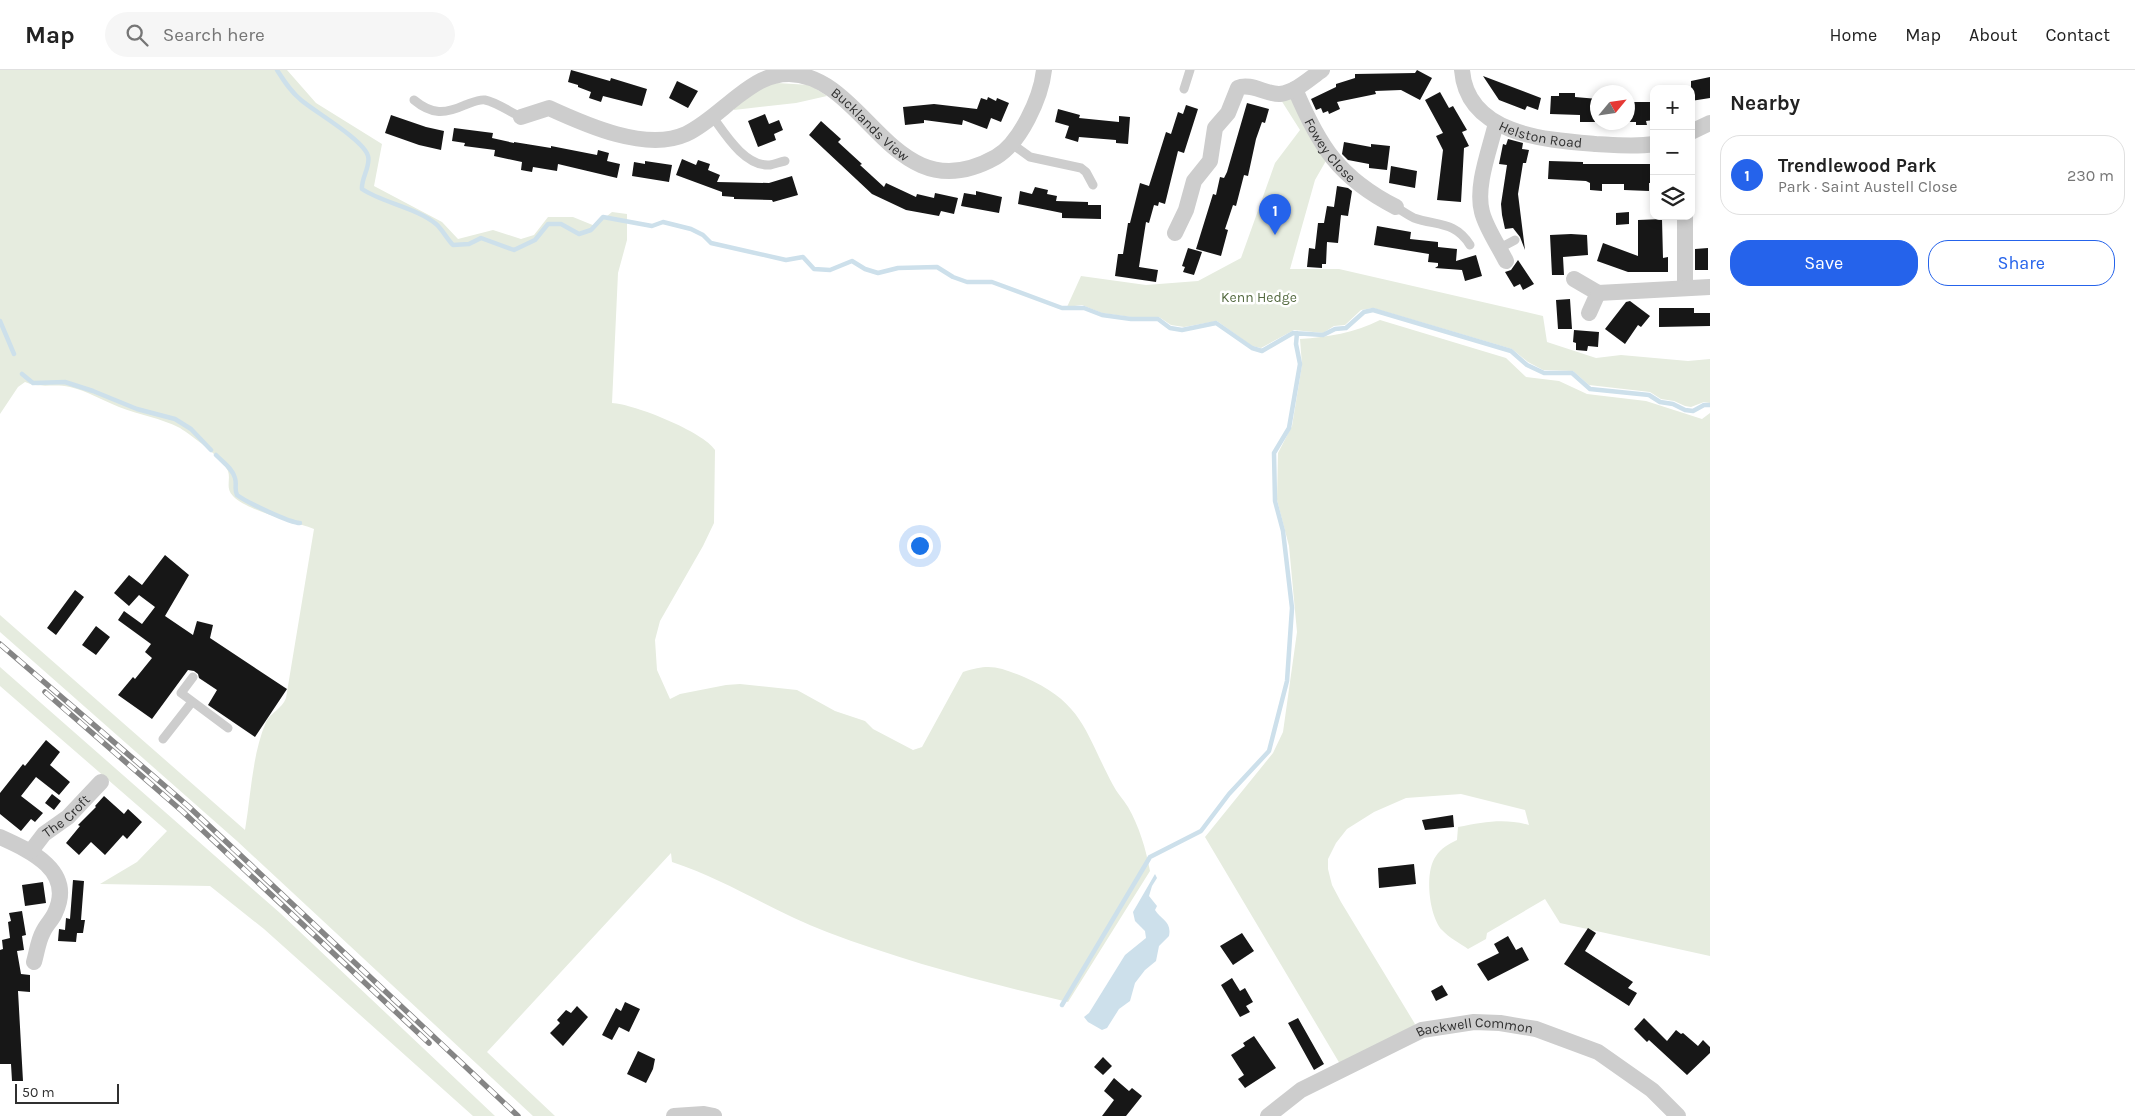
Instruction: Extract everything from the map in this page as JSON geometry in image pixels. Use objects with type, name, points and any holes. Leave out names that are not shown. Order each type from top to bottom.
[{"type":"street","name":"Bucklands View","points":[[521,117],[549,108],[610,131],[651,141],[668,140],[696,129],[740,95],[768,77],[776,74],[795,74],[814,79],[826,85],[893,147],[910,159],[923,165],[950,170],[974,167],[1002,153],[1012,144],[1029,114],[1041,84],[1044,70]]},
{"type":"street","points":[[1175,233],[1186,210],[1194,181],[1210,161],[1215,128],[1228,113],[1238,88],[1248,87],[1278,94],[1295,89],[1322,70]]},
{"type":"street","name":"Helston Road","points":[[1462,70],[1464,85],[1470,100],[1479,110],[1496,123],[1522,133],[1557,140],[1627,145],[1650,144]]},
{"type":"street","name":"Fowey Close","points":[[1295,89],[1316,134],[1331,158],[1376,205],[1396,207]]},
{"type":"street","points":[[1496,123],[1480,193],[1483,216],[1503,254]]},
{"type":"street","points":[[1695,130],[1710,123]]},
{"type":"street","points":[[1685,220],[1685,288]]},
{"type":"street","points":[[1574,279],[1598,293],[1710,287]]},
{"type":"street","points":[[1588,313],[1598,293]]},
{"type":"street","name":"The Croft","points":[[31,851],[44,834],[68,817],[101,782]]},
{"type":"street","points":[[0,837],[31,851],[47,864],[56,876],[61,891],[56,912],[42,933],[34,962]]},
{"type":"street","name":"Backwell Common","points":[[1268,1116],[1302,1090],[1422,1030],[1474,1022],[1500,1023],[1536,1029],[1598,1052],[1652,1090],[1678,1116]]},
{"type":"street","points":[[674,1116],[704,1114],[714,1116]]},
{"type":"lane","points":[[1184,90],[1190,70]]},
{"type":"lane","points":[[414,100],[425,109],[439,112],[454,110],[471,102],[484,100],[521,117]]},
{"type":"lane","points":[[712,116],[739,152],[758,163],[769,165],[785,161]]},
{"type":"lane","points":[[1012,144],[1030,158],[1081,168],[1086,172],[1093,185]]},
{"type":"lane","points":[[1396,207],[1412,217],[1440,223],[1456,229],[1464,235],[1470,245]]},
{"type":"lane","points":[[1503,254],[1515,240]]},
{"type":"lane","points":[[193,677],[181,693],[228,728]]},
{"type":"lane","points":[[163,739],[192,702]]},
{"type":"green space","points":[[0,70],[287,70],[316,103],[382,144],[374,186],[442,222],[458,239],[493,230],[521,239],[534,235],[548,217],[573,217],[595,226],[612,212],[627,214],[627,240],[618,273],[612,403],[636,408],[668,420],[697,435],[715,450],[714,523],[660,621],[655,640],[657,670],[670,699],[680,694],[740,684],[797,690],[835,711],[865,721],[873,729],[913,750],[922,747],[963,672],[972,669],[994,667],[1024,677],[1044,687],[1059,698],[1080,721],[1115,788],[1132,814],[1142,838],[1150,871],[1068,1002],[947,971],[827,932],[712,878],[672,862],[671,853],[487,1052],[555,1116],[533,1116],[237,841],[0,632],[0,615],[245,830],[255,761],[261,735],[268,719],[282,705],[286,698],[314,529],[259,511],[233,496],[229,490],[229,474],[225,466],[207,448],[180,428],[119,407],[82,391],[64,386],[37,385],[25,382],[18,387],[0,414]]},
{"type":"green space","points":[[777,83],[810,85],[827,96],[796,103],[734,110],[734,108],[762,87]]},
{"type":"green space","name":"Kenn Hedge","points":[[1295,93],[1327,159],[1315,180],[1290,269],[1339,269],[1543,316],[1547,342],[1596,358],[1621,355],[1688,361],[1710,359],[1710,403],[1704,402],[1691,407],[1661,399],[1650,392],[1589,385],[1573,371],[1543,370],[1528,362],[1512,349],[1373,308],[1361,310],[1345,325],[1334,326],[1323,333],[1294,330],[1261,348],[1252,346],[1217,321],[1184,327],[1171,325],[1159,317],[1131,317],[1102,313],[1082,305],[1067,307],[1081,276],[1146,285],[1198,281],[1241,258],[1275,163],[1300,130],[1281,100]]},
{"type":"green space","points":[[1380,320],[1506,358],[1526,377],[1559,381],[1587,394],[1646,401],[1702,419],[1710,413],[1710,956],[1560,923],[1545,899],[1487,933],[1486,939],[1468,949],[1442,930],[1434,915],[1429,883],[1432,863],[1440,851],[1457,840],[1458,827],[1502,821],[1529,825],[1525,810],[1461,794],[1406,798],[1374,812],[1347,829],[1336,843],[1328,859],[1328,869],[1332,885],[1341,902],[1415,1024],[1411,1029],[1340,1064],[1205,837],[1273,753],[1283,732],[1297,632],[1289,546],[1277,500],[1278,453],[1292,426],[1302,365],[1300,339],[1341,334]]},
{"type":"green space","points":[[0,667],[280,913],[495,1116],[473,1116],[264,929],[210,886],[100,884],[137,862],[167,831],[0,686]]},
{"type":"water","points":[[1155,874],[1157,878],[1149,896],[1157,906],[1155,910],[1169,927],[1169,936],[1159,946],[1156,961],[1145,970],[1135,983],[1130,1001],[1119,1009],[1107,1028],[1102,1030],[1088,1022],[1084,1017],[1089,1013],[1125,955],[1146,938],[1145,931],[1135,921],[1133,912]]},
{"type":"building","points":[[571,70],[610,81],[611,78],[647,89],[642,106],[603,96],[601,102],[589,98],[591,92],[568,82]]},
{"type":"building","points":[[1417,70],[1432,78],[1420,100],[1401,90],[1375,91],[1376,94],[1337,102],[1340,109],[1329,114],[1328,111],[1323,113],[1321,108],[1316,110],[1311,99],[1336,87],[1336,84],[1355,78],[1355,74],[1415,73]]},
{"type":"building","points":[[1483,76],[1541,98],[1538,110],[1527,106],[1525,110],[1499,100]]},
{"type":"building","points":[[1710,77],[1710,98],[1695,100],[1695,85],[1691,85],[1691,81]]},
{"type":"building","points":[[677,81],[698,91],[688,108],[669,98]]},
{"type":"building","points":[[1440,92],[1449,108],[1453,106],[1467,130],[1462,132],[1469,146],[1464,148],[1461,202],[1437,200],[1443,150],[1436,136],[1443,133],[1425,100]]},
{"type":"building","points":[[1559,93],[1575,93],[1575,97],[1590,98],[1590,122],[1580,122],[1580,115],[1550,114],[1551,96],[1559,96]]},
{"type":"building","points":[[988,97],[996,101],[997,98],[1009,103],[1001,122],[991,118],[987,129],[963,120],[962,125],[924,120],[924,123],[905,125],[903,107],[934,104],[977,109],[981,98],[987,100]]},
{"type":"building","points":[[1635,102],[1650,102],[1650,120],[1646,121],[1647,125],[1636,125]]},
{"type":"building","points":[[1247,103],[1269,109],[1265,123],[1262,122],[1256,139],[1248,176],[1244,175],[1236,206],[1233,205],[1225,229],[1228,230],[1221,256],[1196,249],[1213,194],[1216,195],[1220,177],[1224,178],[1227,172]]},
{"type":"building","points":[[1186,105],[1198,109],[1184,153],[1178,151],[1165,204],[1159,202],[1158,206],[1154,205],[1149,223],[1146,222],[1139,267],[1158,270],[1156,282],[1115,276],[1118,254],[1123,254],[1128,223],[1130,223],[1140,183],[1149,186],[1166,132],[1171,134],[1178,112],[1183,114]]},
{"type":"building","points":[[1058,109],[1080,115],[1079,118],[1119,122],[1119,116],[1130,117],[1128,144],[1116,143],[1116,140],[1079,137],[1078,142],[1065,138],[1069,126],[1055,122]]},
{"type":"building","points":[[765,114],[769,124],[779,120],[783,130],[774,134],[776,140],[758,147],[748,121]]},
{"type":"building","points":[[391,115],[444,131],[441,150],[419,145],[385,133]]},
{"type":"building","points":[[821,121],[841,139],[838,142],[884,187],[886,183],[916,197],[917,194],[934,198],[935,193],[958,198],[954,214],[941,211],[939,216],[906,210],[872,194],[809,135]]},
{"type":"building","points":[[454,128],[493,133],[492,138],[514,143],[551,148],[551,146],[597,155],[598,150],[609,153],[607,161],[620,164],[617,178],[558,164],[557,171],[533,167],[532,172],[521,170],[522,162],[494,156],[495,150],[464,146],[465,143],[452,141]]},
{"type":"building","points":[[1508,139],[1523,143],[1522,149],[1529,150],[1526,163],[1523,163],[1518,194],[1525,250],[1520,237],[1513,228],[1505,229],[1502,215],[1501,204],[1507,165],[1499,164],[1503,144],[1506,145]]},
{"type":"building","points":[[1344,142],[1371,147],[1371,144],[1390,146],[1387,170],[1369,168],[1369,164],[1348,160],[1342,154]]},
{"type":"building","points":[[682,159],[696,165],[698,160],[710,164],[708,170],[720,175],[717,182],[769,183],[792,176],[798,195],[773,202],[772,200],[734,199],[734,197],[722,196],[722,192],[676,175]]},
{"type":"building","points":[[645,161],[672,165],[669,182],[632,176],[634,162],[645,164]]},
{"type":"building","points":[[1549,161],[1583,162],[1583,164],[1650,164],[1649,191],[1624,190],[1624,184],[1602,184],[1602,191],[1590,190],[1590,183],[1586,181],[1548,179]]},
{"type":"building","points":[[1391,166],[1417,171],[1415,188],[1389,183]]},
{"type":"building","points":[[1337,186],[1348,188],[1352,191],[1348,216],[1341,215],[1338,243],[1327,242],[1326,264],[1322,264],[1322,268],[1307,267],[1309,248],[1315,249],[1318,223],[1324,223],[1327,206],[1334,207]]},
{"type":"building","points":[[1035,187],[1048,190],[1047,194],[1057,196],[1056,201],[1088,202],[1088,205],[1101,205],[1101,219],[1062,218],[1062,213],[1018,204],[1020,191],[1032,194]]},
{"type":"building","points":[[976,191],[1002,197],[999,213],[961,206],[964,193],[976,195]]},
{"type":"building","points":[[1629,212],[1629,224],[1616,225],[1616,213]]},
{"type":"building","points":[[1638,220],[1662,220],[1663,258],[1668,257],[1668,272],[1628,272],[1597,261],[1603,243],[1638,256]]},
{"type":"building","points":[[1377,226],[1411,232],[1410,239],[1438,242],[1438,247],[1457,249],[1456,261],[1476,255],[1482,276],[1465,281],[1462,270],[1435,268],[1438,266],[1438,263],[1428,262],[1429,254],[1374,245]]},
{"type":"building","points":[[1550,235],[1587,235],[1588,255],[1563,257],[1564,275],[1552,275]]},
{"type":"building","points":[[1188,248],[1202,252],[1194,275],[1183,272],[1185,267],[1182,266]]},
{"type":"building","points":[[1708,248],[1708,270],[1695,270],[1695,249]]},
{"type":"building","points":[[1518,260],[1534,284],[1523,290],[1520,284],[1514,287],[1505,272],[1511,270]]},
{"type":"building","points":[[1570,299],[1572,329],[1558,329],[1556,300]]},
{"type":"building","points":[[1630,301],[1650,316],[1641,327],[1638,325],[1625,344],[1605,329],[1626,302]]},
{"type":"building","points":[[1659,308],[1694,308],[1694,313],[1710,313],[1710,326],[1659,327]]},
{"type":"building","points":[[1574,330],[1599,332],[1598,347],[1588,346],[1587,351],[1576,350],[1576,343],[1573,342]]},
{"type":"building","points":[[165,555],[189,575],[165,616],[193,635],[197,621],[213,625],[210,638],[287,689],[255,737],[208,705],[217,690],[199,678],[198,674],[194,671],[188,670],[152,719],[118,695],[133,677],[135,679],[152,658],[145,652],[151,644],[118,620],[124,611],[142,624],[155,607],[139,595],[129,606],[114,593],[129,575],[142,585]]},
{"type":"building","points":[[75,590],[84,597],[56,635],[47,628]]},
{"type":"building","points":[[96,626],[110,637],[96,655],[82,645]]},
{"type":"building","points":[[46,740],[60,752],[50,765],[70,782],[59,795],[36,777],[21,796],[43,813],[35,822],[31,819],[21,831],[0,814],[0,793],[23,764],[25,766]]},
{"type":"building","points":[[52,794],[61,801],[54,810],[45,803]]},
{"type":"building","points":[[104,796],[124,814],[128,809],[142,822],[127,839],[123,835],[105,855],[91,842],[79,855],[66,843],[80,826],[78,825]]},
{"type":"building","points":[[1453,815],[1454,827],[1425,830],[1422,820]]},
{"type":"building","points":[[1414,864],[1416,884],[1379,888],[1378,868]]},
{"type":"building","points":[[73,880],[84,881],[81,920],[85,920],[83,933],[77,933],[76,942],[58,941],[59,929],[65,930],[66,918],[70,919]]},
{"type":"building","points":[[43,882],[46,903],[25,906],[22,885]]},
{"type":"building","points":[[22,911],[26,935],[22,936],[24,950],[17,951],[21,974],[30,975],[30,992],[18,991],[23,1081],[12,1081],[11,1064],[0,1064],[0,950],[3,949],[2,940],[10,938],[8,922],[11,921],[9,913]]},
{"type":"building","points":[[1588,928],[1596,933],[1585,951],[1633,982],[1628,988],[1637,993],[1629,1006],[1564,964]]},
{"type":"building","points":[[1242,933],[1254,951],[1233,965],[1220,946]]},
{"type":"building","points":[[1508,936],[1516,950],[1522,947],[1529,960],[1488,981],[1477,964],[1499,953],[1494,944]]},
{"type":"building","points":[[1232,978],[1240,991],[1245,988],[1253,1002],[1246,1006],[1250,1012],[1240,1017],[1221,985]]},
{"type":"building","points":[[1442,985],[1448,995],[1436,1001],[1431,991]]},
{"type":"building","points":[[625,1002],[640,1009],[629,1032],[619,1027],[612,1040],[602,1035],[616,1008],[621,1011]]},
{"type":"building","points":[[577,1006],[588,1017],[563,1046],[550,1033],[560,1023],[557,1020],[566,1010],[571,1013]]},
{"type":"building","points":[[1298,1018],[1324,1064],[1314,1070],[1288,1023]]},
{"type":"building","points":[[1644,1018],[1667,1041],[1676,1030],[1681,1034],[1683,1033],[1698,1046],[1703,1040],[1710,1047],[1710,1053],[1687,1075],[1649,1040],[1647,1042],[1634,1029]]},
{"type":"building","points":[[1254,1036],[1276,1068],[1245,1088],[1238,1079],[1244,1075],[1231,1055],[1245,1046],[1243,1043]]},
{"type":"building","points":[[638,1051],[655,1059],[653,1069],[646,1083],[627,1074]]},
{"type":"building","points":[[1103,1057],[1112,1066],[1103,1075],[1094,1067]]},
{"type":"building","points":[[1114,1078],[1129,1091],[1132,1088],[1142,1096],[1126,1116],[1102,1116],[1114,1100],[1104,1091]]},
{"type":"waterway","points":[[277,70],[297,97],[349,134],[365,149],[369,160],[362,189],[428,218],[438,226],[453,245],[469,244],[481,238],[514,250],[535,240],[548,224],[561,224],[579,234],[591,230],[603,217],[652,226],[663,222],[691,229],[703,235],[711,243],[786,260],[803,257],[814,269],[830,270],[852,261],[865,269],[878,273],[898,268],[937,267],[953,277],[967,282],[992,282],[1062,308],[1084,308],[1102,315],[1131,319],[1158,319],[1170,328],[1182,330],[1216,323],[1252,348],[1262,351],[1293,333],[1323,335],[1335,329],[1346,328],[1364,312],[1373,310],[1511,351],[1527,365],[1544,373],[1572,373],[1590,389],[1649,395],[1660,402],[1673,404],[1685,410],[1693,411],[1704,405],[1710,405]]},
{"type":"waterway","points":[[0,321],[14,354]]},
{"type":"waterway","points":[[1062,1005],[1150,857],[1201,831],[1229,794],[1269,751],[1287,681],[1292,608],[1283,531],[1275,501],[1274,453],[1289,428],[1300,364],[1296,344],[1297,333]]},
{"type":"waterway","points":[[22,374],[33,383],[65,382],[137,409],[175,419],[191,429],[211,450]]},
{"type":"waterway","points":[[216,455],[234,475],[237,495],[268,512],[300,523]]},
{"type":"railway","points":[[0,644],[187,805],[518,1116]]},
{"type":"railway","points":[[45,692],[182,811],[429,1043]]},
{"type":"place","name":"Trendlewood Park","points":[[1275,235]]}]
